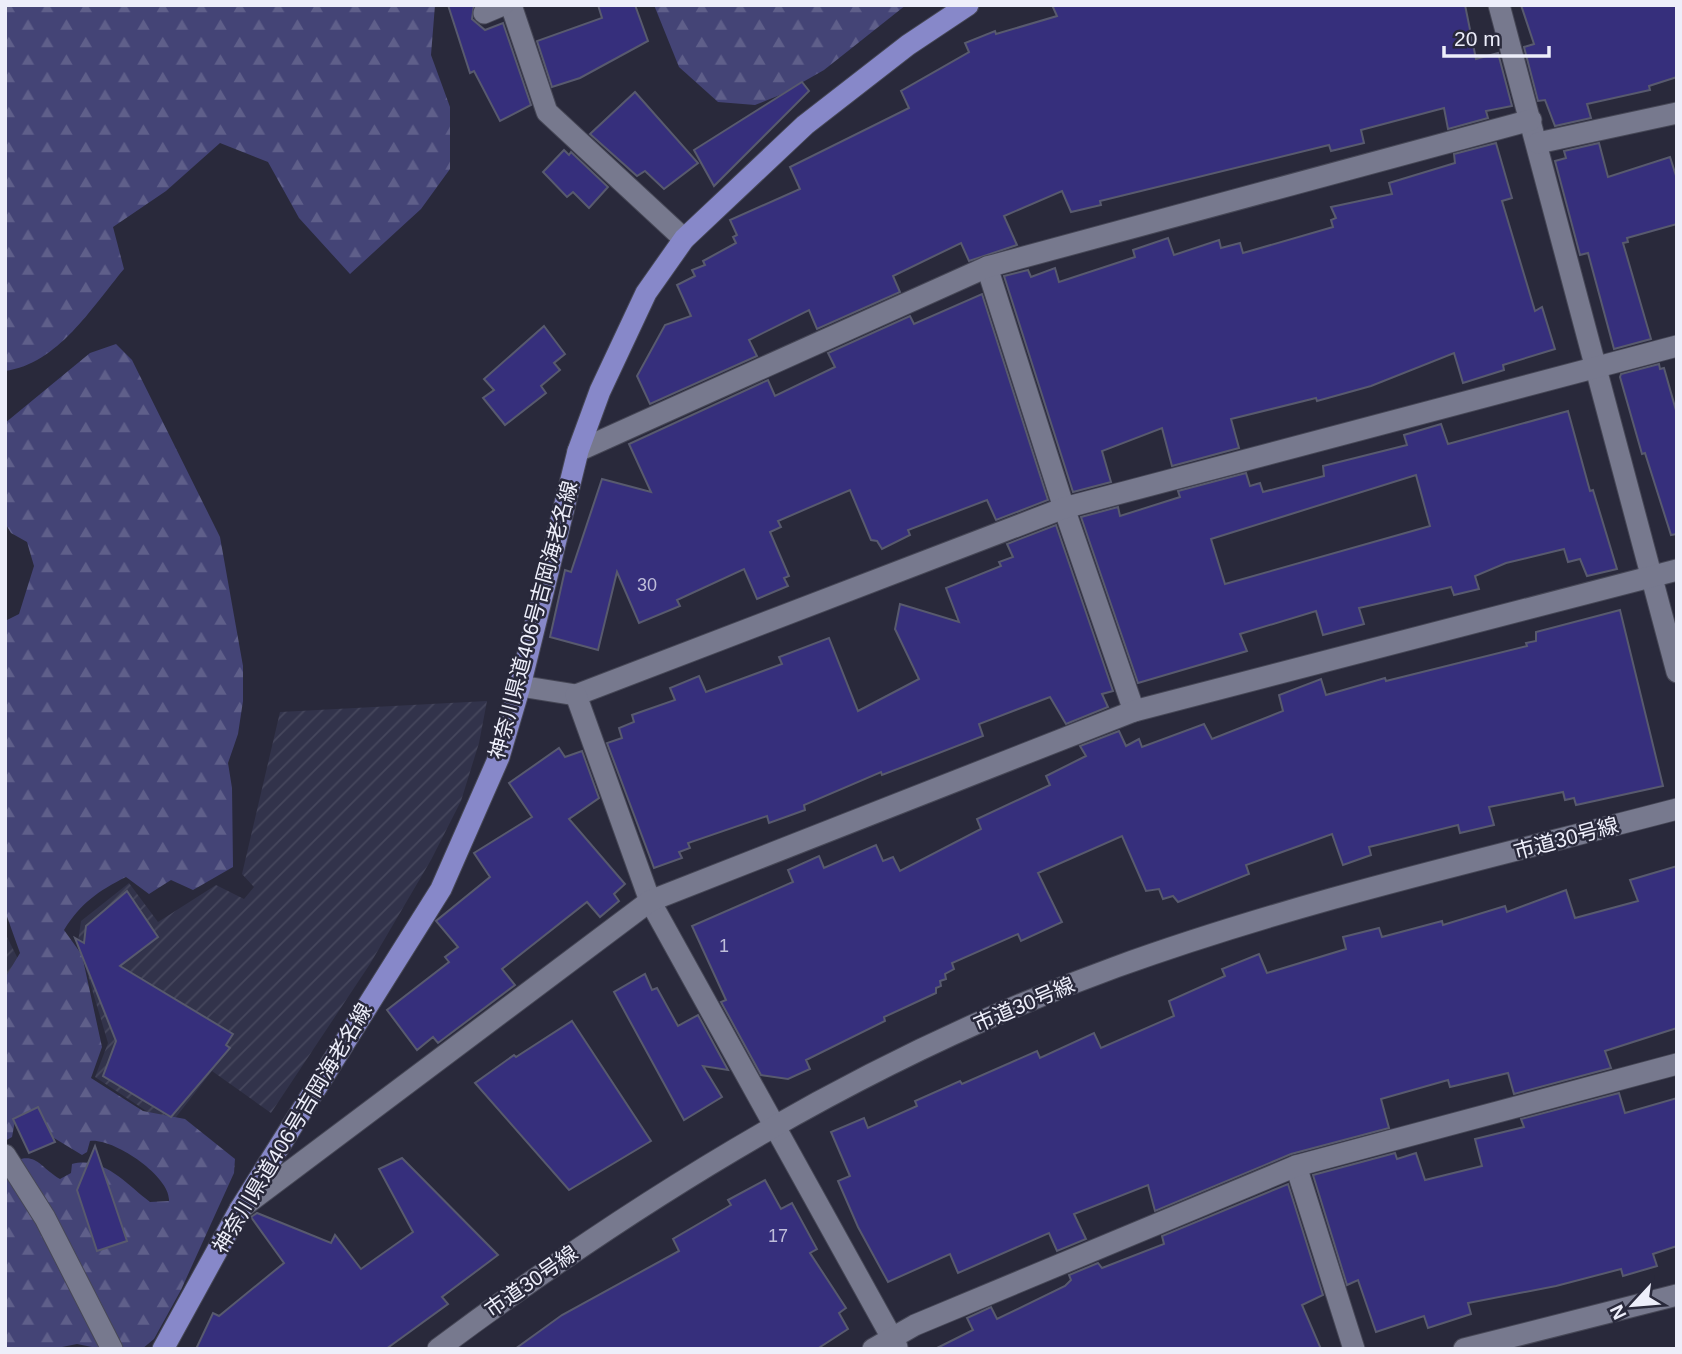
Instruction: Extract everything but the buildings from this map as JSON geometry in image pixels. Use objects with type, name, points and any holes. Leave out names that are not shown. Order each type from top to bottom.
[{"type":"main road","name":"神奈川県道406号吉岡海老名線","points":[[163,1349],[240,1209],[441,889],[499,757],[520,686],[578,451],[600,391],[646,293],[684,239],[805,125],[908,45],[968,5]]},
{"type":"street","points":[[511,5],[547,112],[684,239]]},
{"type":"street","points":[[1499,5],[1677,672]]},
{"type":"street","points":[[1538,143],[1677,113]]},
{"type":"street","points":[[578,451],[987,267],[1531,120]]},
{"type":"street","points":[[987,267],[1064,508],[1134,711]]},
{"type":"street","points":[[520,686],[576,695],[1064,508],[1677,346]]},
{"type":"street","points":[[240,1209],[650,901],[1134,711],[1677,570]]},
{"type":"street","points":[[576,695],[650,901],[773,1126],[887,1345],[1296,1166],[1677,1064]]},
{"type":"street","name":"市道30号線","points":[[438,1349],[596,1236],[773,1126],[920,1049],[1017,1006],[1156,953],[1389,885],[1677,809]]},
{"type":"street","points":[[5,1155],[45,1218],[112,1349]]},
{"type":"street","points":[[1296,1166],[1354,1349]]},
{"type":"street","points":[[1464,1349],[1677,1295]]},
{"type":"shaded area","points":[[487,701],[479,743],[461,801],[431,860],[370,964],[271,1113],[212,1071],[169,1126],[95,1077],[108,1043],[78,942],[81,921],[129,883],[158,922],[216,885],[244,899],[254,887],[242,874],[280,712]]},
{"type":"shaded area","points":[[5,933],[26,975],[5,1035]]},
{"type":"green space","points":[[5,5],[435,5],[431,55],[450,107],[450,169],[421,209],[350,274],[299,218],[268,162],[220,143],[166,191],[113,227],[124,269],[72,332],[58,346],[41,357],[24,366],[5,371]]},
{"type":"green space","points":[[654,5],[906,5],[824,70],[780,95],[755,105],[718,102],[679,67]]},
{"type":"green space","points":[[116,344],[132,360],[220,537],[243,666],[243,701],[238,734],[228,763],[232,788],[233,867],[193,890],[171,880],[149,894],[126,877],[91,899],[64,930],[82,955],[102,1047],[91,1078],[143,1111],[185,1119],[235,1159],[234,1173],[181,1290],[154,1339],[142,1349],[102,1349],[77,1344],[52,1349],[5,1349],[5,1165],[15,1160],[30,1158],[60,1179],[71,1173],[72,1164],[94,1164],[114,1173],[150,1202],[169,1201],[161,1181],[151,1171],[126,1152],[113,1146],[90,1141],[87,1152],[82,1155],[54,1138],[15,1121],[12,1137],[5,1141],[5,978],[20,953],[5,911],[5,621],[19,614],[34,566],[27,542],[11,533],[5,523],[5,423],[90,353]]}]
